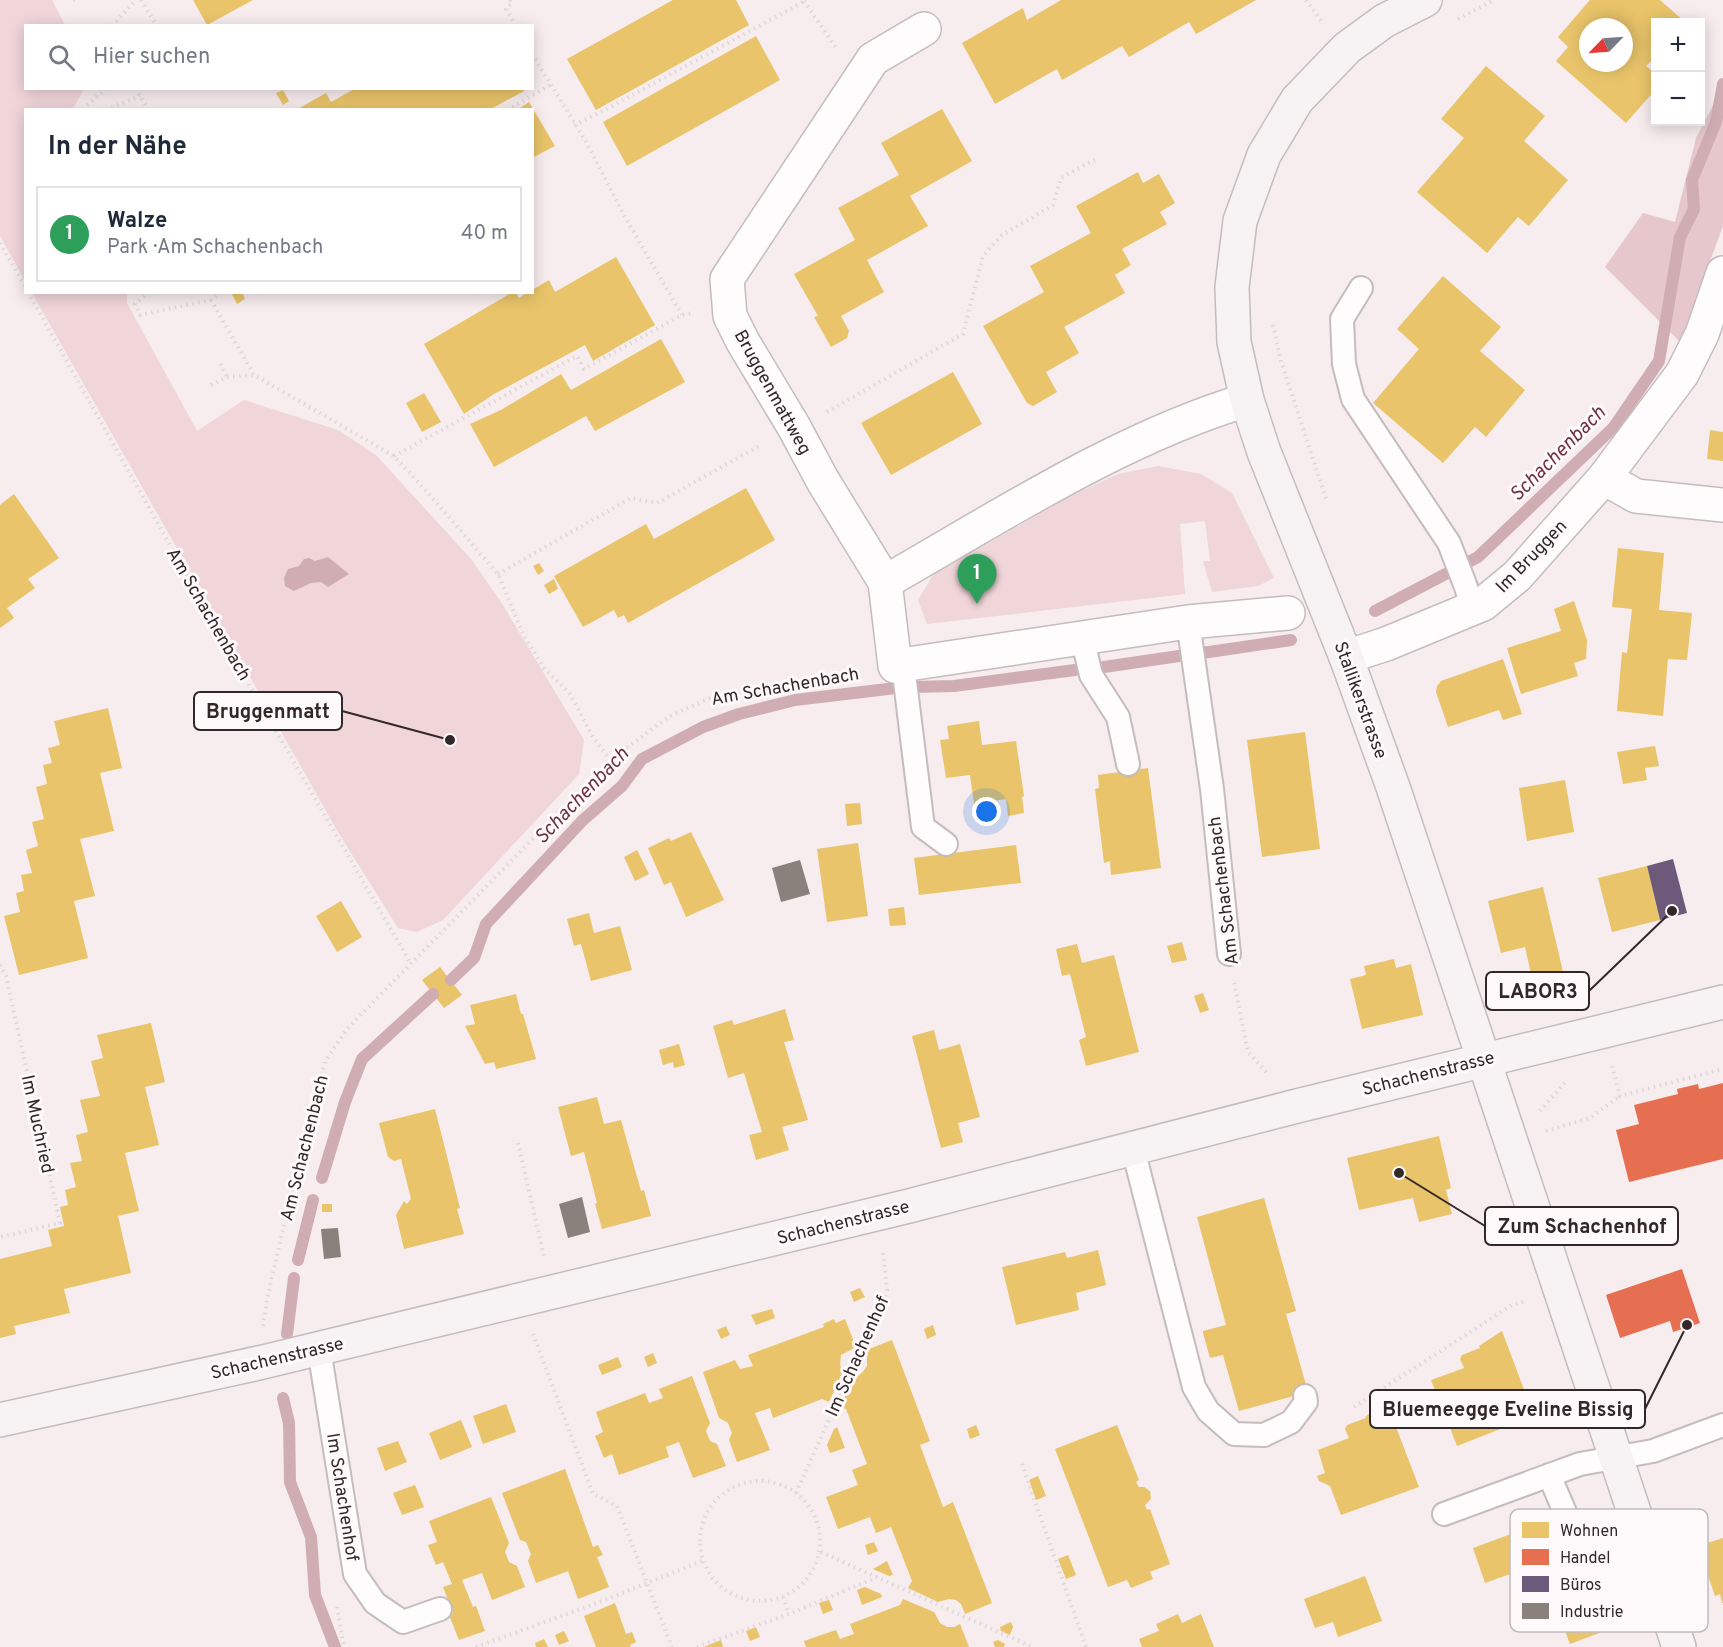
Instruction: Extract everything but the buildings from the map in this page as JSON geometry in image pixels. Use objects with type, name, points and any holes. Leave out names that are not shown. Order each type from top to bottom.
[{"type":"street","name":"Stallikerstrasse","points":[[1425,0],[1384,21],[1347,48],[1297,100],[1264,155],[1240,221],[1232,287],[1234,342],[1247,400],[1264,452],[1346,657],[1396,798],[1634,1509]]},
{"type":"street","name":"Bruggenmattweg","points":[[899,665],[885,582],[822,481],[794,428],[743,342],[730,316],[727,279],[858,78],[873,59],[924,29]]},
{"type":"street","name":"Im Bruggen","points":[[1346,657],[1386,644],[1469,598],[1483,604],[1517,576],[1604,478],[1682,375],[1702,334],[1723,273]]},
{"type":"street","points":[[885,582],[1096,462],[1186,422],[1247,400]]},
{"type":"street","points":[[1604,478],[1636,496],[1723,505]]},
{"type":"street","points":[[899,665],[1188,622],[1288,613]]},
{"type":"street","name":"Schachenstrasse","points":[[0,1420],[319,1349],[879,1213],[1297,1106],[1723,1002]]},
{"type":"street","name":"Stallikerstrasse","points":[[1674,1632],[1679,1647]]},
{"type":"lane","points":[[1361,288],[1342,319],[1344,364],[1353,399],[1449,543],[1469,598]]},
{"type":"lane","name":"Am Schachenbach","points":[[1188,622],[1212,789],[1229,954]]},
{"type":"lane","points":[[1082,637],[1091,675],[1118,717],[1128,764]]},
{"type":"lane","points":[[899,665],[923,827],[946,844]]},
{"type":"lane","points":[[1133,1149],[1194,1387],[1208,1411],[1234,1434],[1264,1435],[1291,1422],[1306,1402],[1305,1396]]},
{"type":"lane","name":"Im Schachenhof","points":[[319,1349],[355,1574],[375,1603],[403,1622],[440,1609]]},
{"type":"lane","points":[[1444,1514],[1580,1464],[1653,1451],[1723,1425]]},
{"type":"lane","points":[[1549,1475],[1564,1509]]},
{"type":"path","points":[[114,24],[139,0],[156,24]]},
{"type":"path","points":[[510,0],[512,3],[506,9],[515,24]]},
{"type":"path","points":[[1450,23],[1494,0]]},
{"type":"path","points":[[574,125],[804,1],[858,78]]},
{"type":"path","points":[[534,57],[591,153],[682,315]]},
{"type":"path","points":[[510,108],[550,85]]},
{"type":"path","points":[[85,108],[105,90]]},
{"type":"path","points":[[137,90],[146,106],[144,108]]},
{"type":"path","points":[[111,108],[140,96]]},
{"type":"path","points":[[830,410],[963,334],[983,256],[1001,236],[1053,205],[1062,178],[1098,158]]},
{"type":"path","points":[[0,243],[24,285]]},
{"type":"path","name":"Am Schachenbach","points":[[29,294],[220,635],[411,964]]},
{"type":"path","points":[[147,294],[135,304],[140,315],[212,300],[219,294]]},
{"type":"path","points":[[212,300],[254,375],[394,456],[428,492],[498,574],[523,634],[544,668],[570,694],[593,737],[610,760]]},
{"type":"path","points":[[394,456],[577,357],[584,369],[682,315],[699,312]]},
{"type":"path","points":[[1271,315],[1281,361],[1329,509]]},
{"type":"path","points":[[220,364],[227,377]]},
{"type":"path","points":[[211,385],[227,377],[254,375]]},
{"type":"path","name":"Bruggenmattweg","points":[[498,574],[631,498],[657,504],[767,441]]},
{"type":"path","name":"Am Schachenbach","points":[[263,1362],[261,1344],[267,1299],[312,1104],[326,1060],[347,1029],[610,760],[670,716],[712,697],[899,665]]},
{"type":"path","name":"Am Schachenbach","points":[[1229,954],[1248,1052],[1297,1106]]},
{"type":"path","name":"Im Muchried","points":[[0,965],[6,976],[60,1223],[0,1237]]},
{"type":"path","points":[[1610,1060],[1620,1096]]},
{"type":"path","points":[[1539,1127],[1547,1131],[1590,1118],[1620,1096],[1723,1069]]},
{"type":"path","points":[[518,1143],[553,1292]]},
{"type":"path","name":"Im Schachenhof","points":[[796,1493],[887,1290],[879,1213]]},
{"type":"path","points":[[1354,1407],[1512,1305],[1530,1300]]},
{"type":"path","points":[[533,1333],[593,1494],[617,1506],[672,1647]]},
{"type":"path","points":[[1022,1464],[1086,1647]]},
{"type":"path","points":[[775,1481],[807,1500],[821,1531],[821,1552],[812,1575],[787,1597],[752,1602],[720,1588],[702,1561],[700,1531],[708,1509],[736,1484],[775,1481]]},
{"type":"path","points":[[821,1552],[1032,1647]]},
{"type":"path","points":[[476,1647],[702,1561]]},
{"type":"path","points":[[697,1647],[789,1614],[876,1578]]},
{"type":"path","points":[[783,1597],[789,1614]]},
{"type":"shaded area","points":[[0,0],[52,0],[64,24],[24,24],[24,90],[83,90],[74,108],[24,108],[24,279],[0,236]]},
{"type":"shaded area","points":[[1723,86],[1723,226],[1680,342],[1605,267],[1643,213],[1675,222],[1696,138],[1702,126],[1705,126],[1705,121]]},
{"type":"shaded area","points":[[33,294],[127,294],[127,303],[197,431],[244,400],[338,430],[376,455],[471,559],[501,602],[584,740],[579,774],[443,920],[417,932],[398,928],[338,832]]},
{"type":"shaded area","points":[[1158,466],[1201,474],[1232,493],[1274,578],[1258,586],[1212,592],[1203,561],[1210,561],[1205,521],[1180,524],[1185,594],[927,624],[918,600],[933,575],[1069,497],[1118,474]]},
{"type":"shaded area","points":[[328,557],[349,574],[328,587],[321,582],[311,583],[294,591],[285,586],[284,578],[288,569],[299,566],[304,559],[309,558],[315,561]]},
{"type":"waterway","name":"Schachenbach","points":[[1375,611],[1478,557],[1614,427],[1659,361],[1680,237],[1694,209],[1692,180],[1716,122],[1723,84]]},
{"type":"waterway","name":"Schachenbach","points":[[1202,653],[1291,640]]},
{"type":"waterway","name":"Schachenbach","points":[[1104,667],[1179,656]]},
{"type":"waterway","name":"Schachenbach","points":[[912,687],[954,686],[1075,670]]},
{"type":"waterway","name":"Schachenbach","points":[[451,980],[474,958],[486,924],[583,820],[622,786],[642,759],[703,727],[739,714],[795,700],[896,688]]},
{"type":"waterway","name":"Schachenbach","points":[[322,1178],[345,1102],[362,1059],[433,994]]},
{"type":"waterway","name":"Schachenbach","points":[[298,1260],[313,1200]]},
{"type":"waterway","name":"Schachenbach","points":[[287,1334],[294,1278]]},
{"type":"waterway","name":"Schachenbach","points":[[283,1398],[289,1423],[290,1482],[311,1537],[315,1595],[335,1647]]},
{"type":"place","name":"Walze","points":[[977,604]]},
{"type":"place","name":"Bruggenmatt","points":[[450,740]]},
{"type":"place","name":"LABOR3","points":[[1672,911]]},
{"type":"place","name":"Zum Schachenhof","points":[[1399,1173]]},
{"type":"place","name":"Bluemeegge Eveline Bissig","points":[[1687,1325]]}]
